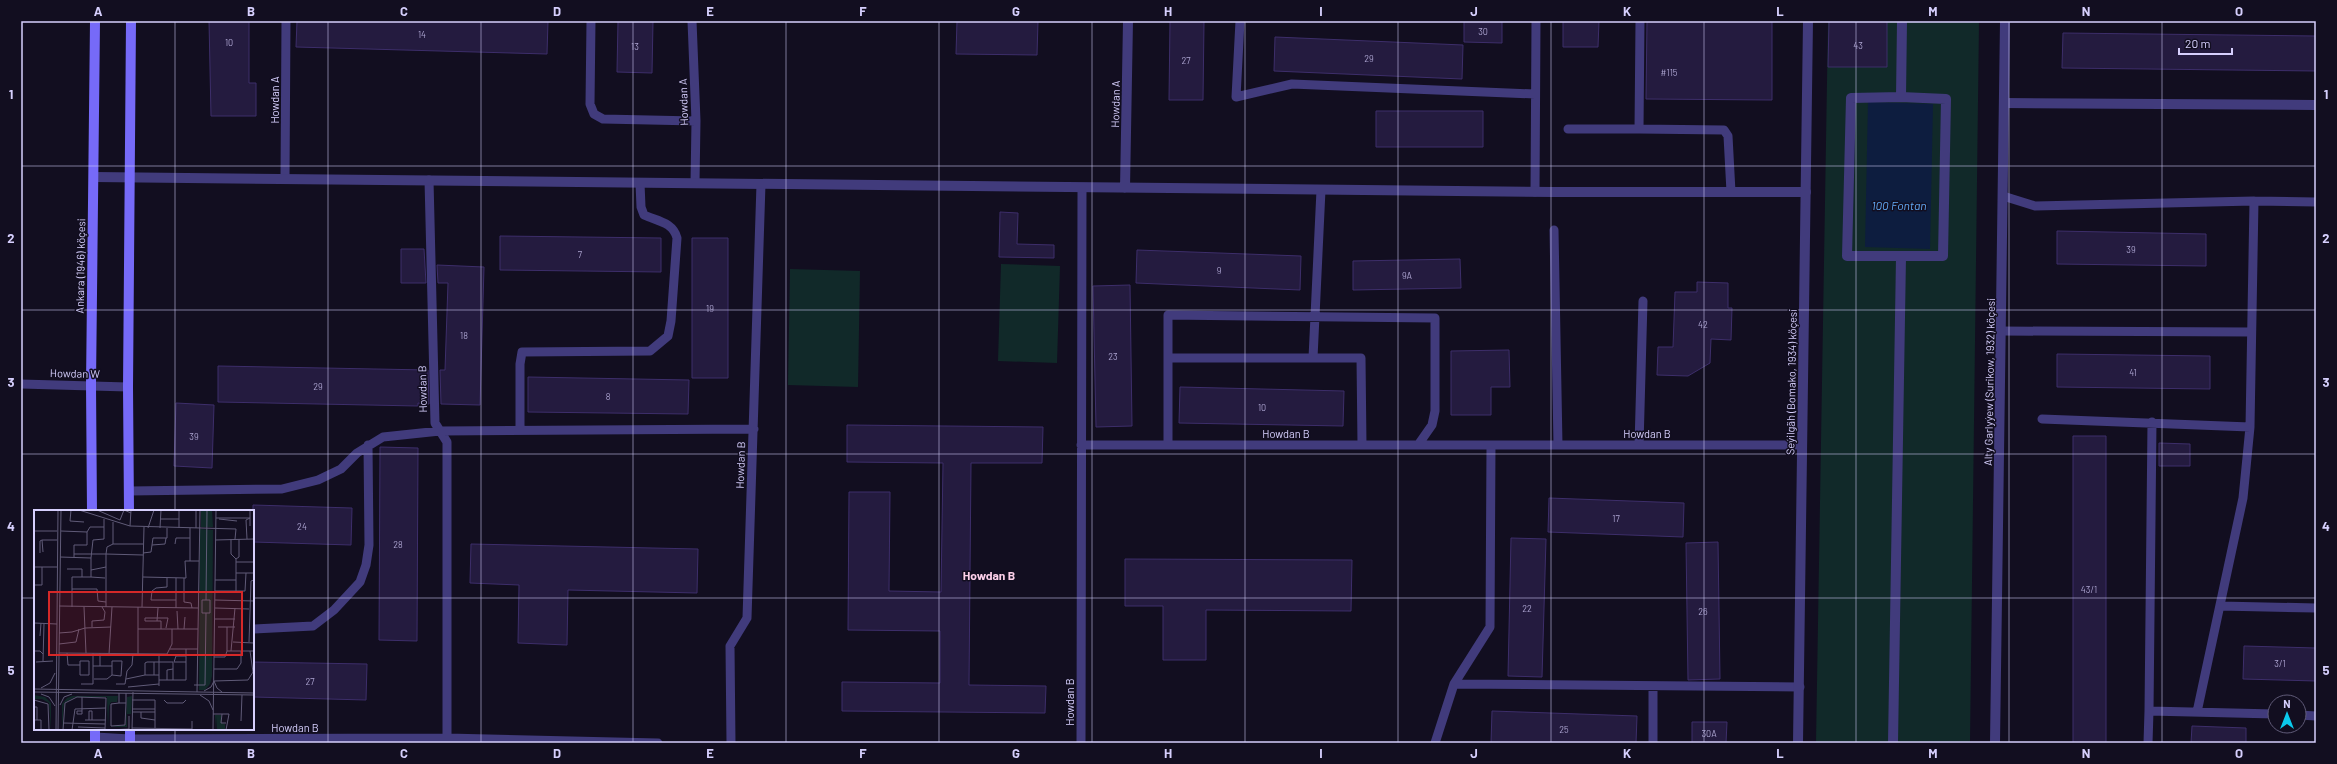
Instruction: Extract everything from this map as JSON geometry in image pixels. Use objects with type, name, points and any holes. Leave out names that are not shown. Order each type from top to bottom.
[{"type":"main road","name":"Ankara (1946) köçesi","points":[[92,510],[91,385],[95,21]]},
{"type":"main road","points":[[129,510],[128,387],[131,21]]},
{"type":"street","name":"Howdan A","points":[[1125,188],[1128,21]]},
{"type":"street","name":"Seýilgäh (Bomako, 1934) köçesi","points":[[1798,743],[1800,687],[1808,21]]},
{"type":"street","points":[[1901,97],[1902,21]]},
{"type":"street","name":"Alty Garlyýew (Surikow, 1932) köçesi","points":[[1995,743],[2005,21]]},
{"type":"street","points":[[1901,97],[1946,99],[1943,256],[1847,256],[1851,98],[1901,97]]},
{"type":"street","points":[[2004,104],[2316,105]]},
{"type":"street","points":[[94,177],[1535,192],[1806,192]]},
{"type":"street","points":[[1893,743],[1900,256]]},
{"type":"lane","name":"Howdan A","points":[[285,178],[286,21]]},
{"type":"lane","points":[[591,21],[590,104],[594,114],[603,119],[696,121]]},
{"type":"lane","name":"Howdan A","points":[[692,21],[696,121],[695,183]]},
{"type":"lane","points":[[1240,21],[1236,97],[1292,84],[1535,94]]},
{"type":"lane","points":[[1535,192],[1536,21]]},
{"type":"lane","points":[[1639,128],[1640,21]]},
{"type":"lane","points":[[1568,129],[1639,128],[1724,130],[1728,136],[1731,192]]},
{"type":"lane","name":"Howdan B","points":[[429,180],[434,423],[447,442],[447,738]]},
{"type":"lane","points":[[520,430],[520,364],[522,352],[650,351],[668,336],[671,321],[677,238],[675,231],[670,226],[644,215],[641,207],[640,182]]},
{"type":"lane","name":"Howdan B","points":[[731,743],[730,646],[747,618],[761,184]]},
{"type":"lane","name":"Howdan B","points":[[1081,743],[1082,188]]},
{"type":"lane","points":[[1313,358],[1320,190]]},
{"type":"lane","points":[[2003,196],[2035,206],[2254,201],[2316,202]]},
{"type":"lane","points":[[2197,712],[2243,498],[2250,427],[2254,201]]},
{"type":"lane","points":[[1554,230],[1558,445]]},
{"type":"lane","points":[[1639,445],[1643,301]]},
{"type":"lane","points":[[1168,445],[1168,316],[1435,318],[1434,411],[1432,425],[1418,445]]},
{"type":"lane","points":[[2001,331],[2251,332]]},
{"type":"lane","points":[[1168,358],[1361,358],[1362,445]]},
{"type":"lane","name":"Howdan W","points":[[21,384],[128,387]]},
{"type":"lane","points":[[2042,419],[2152,422],[2250,427]]},
{"type":"lane","points":[[2148,743],[2152,422]]},
{"type":"lane","points":[[130,491],[282,489],[318,480],[341,469],[368,445],[383,437],[440,431],[754,429]]},
{"type":"lane","points":[[254,629],[313,626],[334,610],[360,582],[366,566],[369,545],[368,445]]},
{"type":"lane","name":"Howdan B","points":[[1081,445],[1802,445]]},
{"type":"lane","points":[[1435,743],[1454,684],[1490,627],[1491,445]]},
{"type":"lane","points":[[2220,606],[2316,608]]},
{"type":"lane","points":[[1454,684],[1653,687],[1800,687]]},
{"type":"lane","points":[[1653,687],[1653,743]]},
{"type":"lane","points":[[2149,710],[2267,714]]},
{"type":"lane","name":"Howdan B","points":[[95,736],[219,741],[447,738],[534,742],[658,743]]},
{"type":"green space","points":[[1828,21],[1979,21],[1970,743],[1816,743]]},
{"type":"green space","points":[[1001,264],[1060,266],[1057,363],[998,361]]},
{"type":"green space","points":[[790,269],[860,271],[858,387],[788,385]]},
{"type":"water","name":"100 Fontan","points":[[1868,102],[1933,104],[1930,249],[1865,247]]},
{"type":"building","points":[[209,21],[249,21],[249,83],[256,83],[256,116],[211,116]]},
{"type":"building","points":[[297,21],[548,21],[547,54],[296,47]]},
{"type":"building","points":[[618,21],[653,21],[652,73],[617,72]]},
{"type":"building","points":[[957,21],[1038,21],[1037,55],[956,54]]},
{"type":"building","points":[[1170,21],[1204,21],[1203,100],[1169,100]]},
{"type":"building","points":[[1464,21],[1502,21],[1502,43],[1464,42]]},
{"type":"building","points":[[1563,21],[1599,21],[1598,47],[1563,47]]},
{"type":"building","points":[[1647,21],[1772,21],[1772,100],[1646,99]]},
{"type":"building","points":[[1829,21],[1887,21],[1887,67],[1828,67]]},
{"type":"building","points":[[2063,33],[2316,36],[2316,71],[2062,68]]},
{"type":"building","points":[[1275,37],[1463,45],[1462,79],[1274,71]]},
{"type":"building","points":[[1376,111],[1483,111],[1483,147],[1376,147]]},
{"type":"building","points":[[1000,212],[1018,213],[1017,244],[1054,245],[1054,258],[999,257]]},
{"type":"building","points":[[2057,231],[2206,234],[2206,266],[2057,264]]},
{"type":"building","points":[[500,236],[661,238],[661,272],[500,270]]},
{"type":"building","points":[[692,238],[728,238],[728,378],[692,378]]},
{"type":"building","points":[[401,249],[424,249],[426,283],[401,283]]},
{"type":"building","points":[[1137,250],[1301,256],[1300,290],[1136,283]]},
{"type":"building","points":[[1460,259],[1461,288],[1353,290],[1353,261]]},
{"type":"building","points":[[437,265],[484,267],[480,405],[441,404],[440,370],[445,370],[448,283],[438,283]]},
{"type":"building","points":[[1697,282],[1728,283],[1728,308],[1732,308],[1731,340],[1711,339],[1710,363],[1688,376],[1657,375],[1658,347],[1673,347],[1675,292],[1697,292]]},
{"type":"building","points":[[1130,285],[1132,426],[1096,427],[1093,286]]},
{"type":"building","points":[[1509,350],[1510,387],[1491,387],[1491,415],[1451,415],[1451,351]]},
{"type":"building","points":[[2057,354],[2210,356],[2210,389],[2057,387]]},
{"type":"building","points":[[218,366],[428,370],[429,404],[418,403],[418,406],[218,402]]},
{"type":"building","points":[[528,377],[689,380],[688,414],[528,412]]},
{"type":"building","points":[[1180,387],[1344,391],[1343,426],[1179,423]]},
{"type":"building","points":[[176,403],[214,405],[212,468],[174,466]]},
{"type":"building","points":[[847,425],[1043,427],[1042,463],[971,463],[969,685],[1046,686],[1045,713],[842,711],[842,682],[940,683],[940,631],[848,630],[849,492],[890,492],[889,591],[941,592],[943,463],[847,462]]},
{"type":"building","points":[[2073,436],[2106,436],[2106,743],[2073,743]]},
{"type":"building","points":[[2159,443],[2190,444],[2190,466],[2159,466]]},
{"type":"building","points":[[380,447],[418,448],[417,641],[379,640]]},
{"type":"building","points":[[1549,498],[1684,503],[1683,537],[1548,532]]},
{"type":"building","points":[[253,505],[352,508],[351,545],[254,542]]},
{"type":"building","points":[[1511,538],[1546,539],[1542,677],[1508,676]]},
{"type":"building","points":[[1718,542],[1720,679],[1688,680],[1686,543]]},
{"type":"building","points":[[471,544],[698,549],[697,593],[568,590],[567,645],[518,643],[519,585],[470,583]]},
{"type":"building","points":[[1125,559],[1352,560],[1351,611],[1206,610],[1206,660],[1163,660],[1163,606],[1125,606]]},
{"type":"building","points":[[2244,646],[2316,648],[2316,681],[2243,679]]},
{"type":"building","points":[[254,662],[367,664],[366,700],[254,697]]},
{"type":"building","points":[[1492,711],[1637,716],[1636,743],[1491,743]]},
{"type":"building","points":[[1692,722],[1727,722],[1726,743],[1692,743]]},
{"type":"building","points":[[2192,726],[2246,728],[2246,743],[2191,743]]},
{"type":"district","name":"Howdan B","points":[[989,575]]}]
